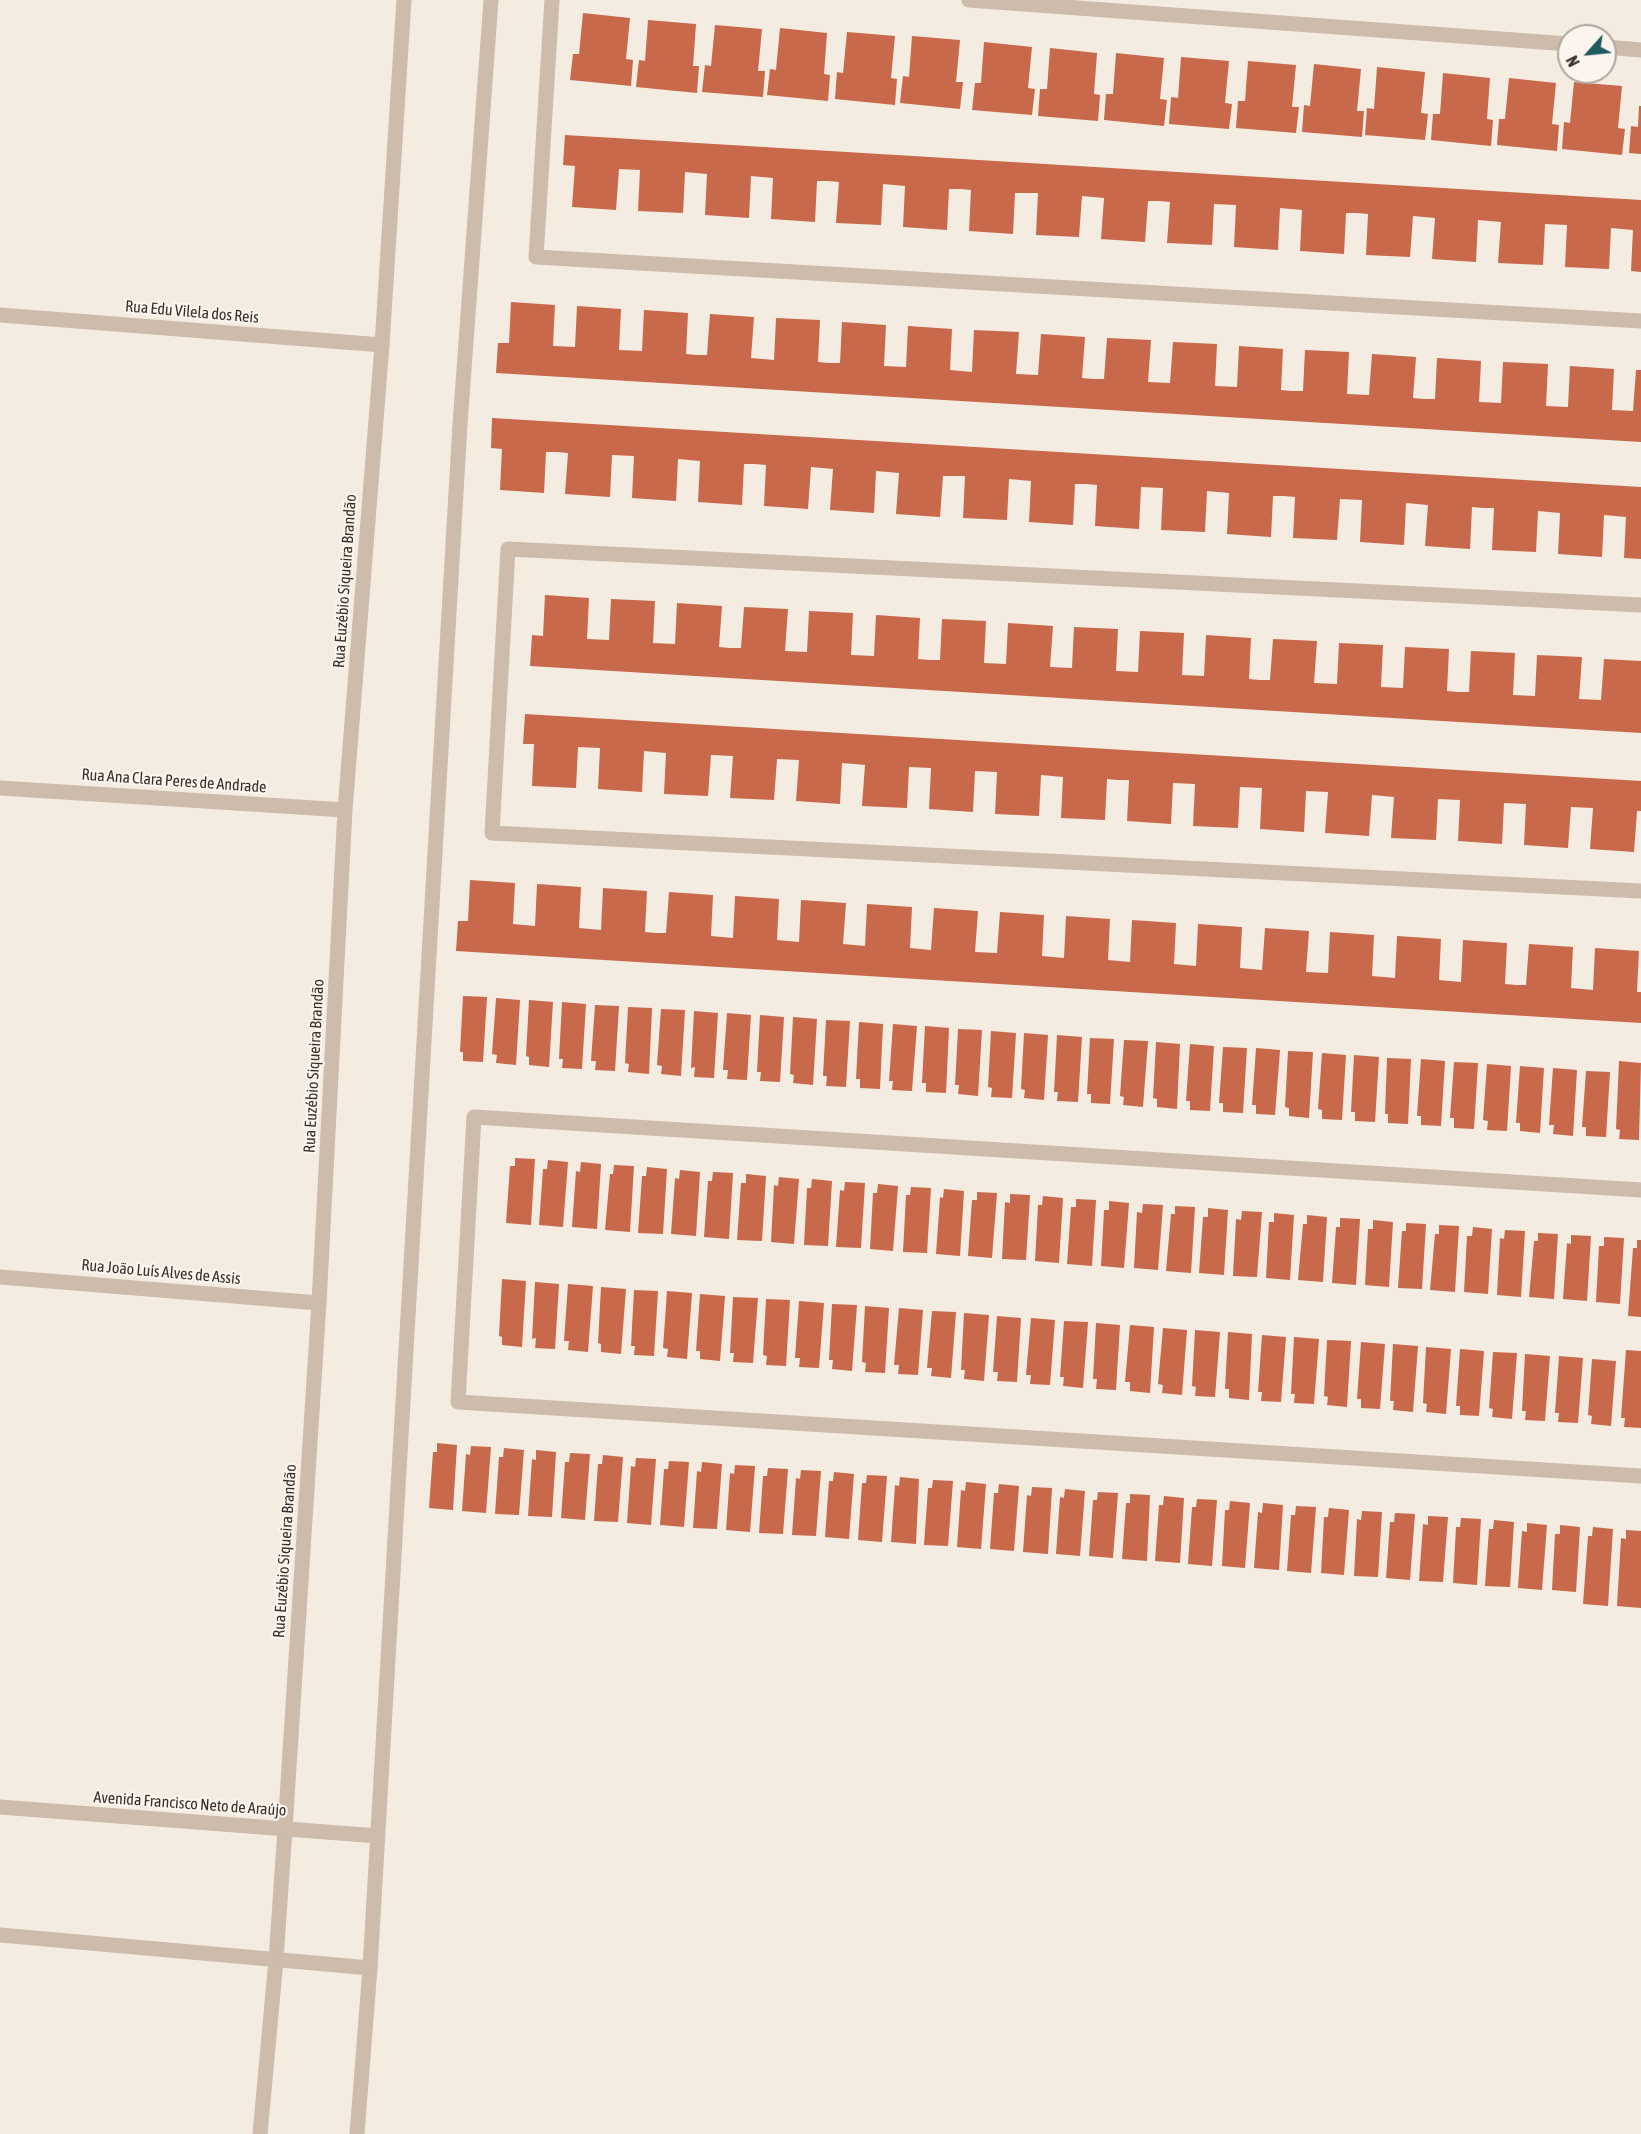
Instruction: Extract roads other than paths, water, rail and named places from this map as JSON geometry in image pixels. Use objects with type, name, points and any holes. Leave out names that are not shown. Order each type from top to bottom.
[{"type":"street","name":"Rua Euzébio Siqueira Brandão","points":[[260,2134],[285,1829],[319,1303],[345,810],[382,345],[404,0]]},
{"type":"street","points":[[357,2134],[378,1836],[459,436],[491,0]]},
{"type":"street","points":[[552,0],[536,257],[1641,321]]},
{"type":"street","points":[[969,0],[1557,43]]},
{"type":"street","points":[[1617,48],[1641,50]]},
{"type":"street","name":"Rua Edu Vilela dos Reis","points":[[0,315],[382,345]]},
{"type":"street","points":[[1641,605],[508,549],[492,833],[1641,891]]},
{"type":"street","name":"Rua Ana Clara Peres de Andrade","points":[[0,788],[345,810]]},
{"type":"street","points":[[1641,1190],[474,1117],[458,1402],[1641,1476]]},
{"type":"street","name":"Rua João Luís Alves de Assis","points":[[0,1277],[319,1303]]},
{"type":"street","name":"Avenida Francisco Neto de Araújo","points":[[0,1807],[378,1836]]},
{"type":"street","points":[[0,1935],[370,1968]]}]
